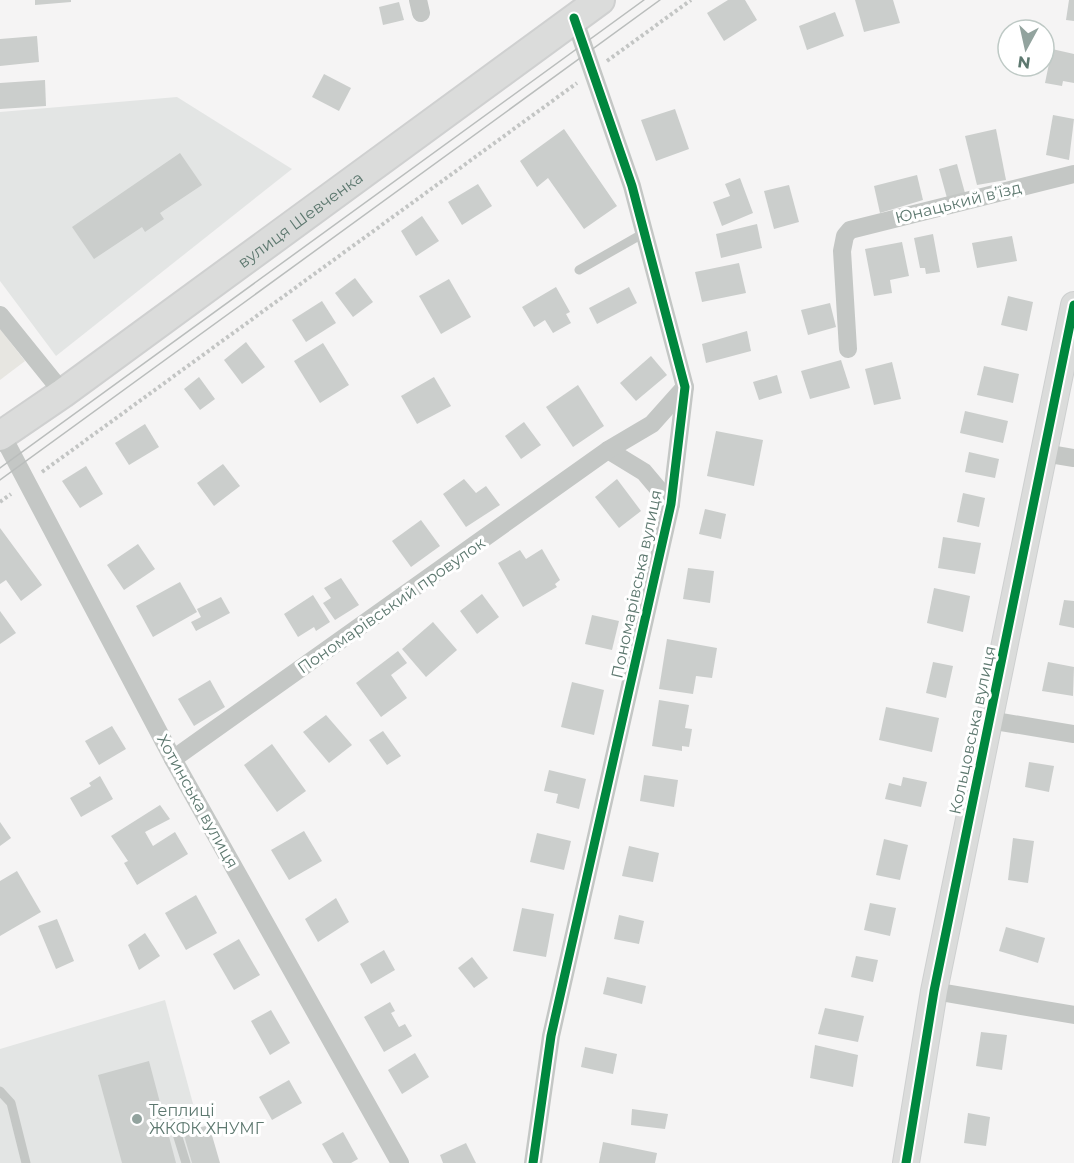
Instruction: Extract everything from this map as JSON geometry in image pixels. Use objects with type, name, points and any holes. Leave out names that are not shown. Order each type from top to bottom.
[{"type":"main road","name":"вулиця Шевченка","points":[[1,436],[600,0]]},
{"type":"street","name":"Пономарівська вулиця","points":[[533,1163],[551,1036],[671,504],[685,387],[632,186],[574,18]]},
{"type":"street","name":"Юнацький в’їзд","points":[[848,349],[843,250],[845,236],[857,226],[1074,174]]},
{"type":"street","name":"Кольцовська вулиця","points":[[906,1163],[934,991],[1074,305]]},
{"type":"street","points":[[0,315],[63,393]]},
{"type":"street","name":"Пономарівський провулок","points":[[174,759],[608,450],[652,424],[685,387]]},
{"type":"street","name":"Хотинська вулиця","points":[[1,436],[174,759],[400,1163]]},
{"type":"street","points":[[608,450],[644,472],[671,504]]},
{"type":"street","points":[[1044,453],[1074,458]]},
{"type":"street","points":[[989,720],[1074,734]]},
{"type":"street","points":[[934,991],[1074,1015]]},
{"type":"lane","points":[[579,270],[645,233]]},
{"type":"lane","points":[[0,1091],[11,1103],[26,1163]]},
{"type":"lane","points":[[173,1121],[186,1163]]},
{"type":"path","points":[[0,502],[691,0]]},
{"type":"shaded area","points":[[177,97],[292,169],[56,356],[0,281],[0,112]]},
{"type":"shaded area","points":[[0,329],[25,361],[0,380]]},
{"type":"shaded area","points":[[165,1000],[209,1163],[0,1163],[0,1049]]},
{"type":"building","points":[[35,0],[71,0],[71,2],[35,5]]},
{"type":"building","points":[[728,0],[745,0],[757,20],[724,41],[707,13]]},
{"type":"building","points":[[855,0],[893,0],[900,23],[864,32]]},
{"type":"building","points":[[1069,0],[1074,0],[1074,21],[1066,20]]},
{"type":"building","points":[[399,2],[404,20],[383,25],[379,7]]},
{"type":"building","points":[[835,12],[844,36],[807,50],[799,26]]},
{"type":"building","points":[[37,36],[39,62],[0,66],[0,39]]},
{"type":"building","points":[[1056,50],[1074,54],[1074,83],[1063,81],[1062,86],[1045,83],[1046,78],[1056,78]]},
{"type":"building","points":[[324,74],[351,88],[339,111],[312,97]]},
{"type":"building","points":[[45,80],[46,106],[0,109],[0,83]]},
{"type":"building","points":[[675,109],[689,149],[656,161],[641,120]]},
{"type":"building","points":[[1053,115],[1074,119],[1069,160],[1046,155]]},
{"type":"building","points":[[564,129],[617,206],[584,229],[548,178],[537,187],[520,161]]},
{"type":"building","points":[[996,129],[1006,180],[977,185],[965,136]]},
{"type":"building","points":[[180,153],[202,185],[160,213],[164,219],[145,232],[142,227],[94,259],[72,227]]},
{"type":"building","points":[[957,164],[965,193],[947,198],[939,169]]},
{"type":"building","points":[[917,175],[923,200],[880,213],[874,186]]},
{"type":"building","points":[[740,178],[753,213],[722,226],[713,202],[730,196],[725,184]]},
{"type":"building","points":[[478,184],[492,206],[462,225],[448,202]]},
{"type":"building","points":[[789,185],[799,222],[774,229],[764,191]]},
{"type":"building","points":[[422,216],[439,241],[416,256],[401,231]]},
{"type":"building","points":[[757,224],[762,248],[721,258],[716,234]]},
{"type":"building","points":[[933,234],[940,272],[926,274],[925,268],[920,268],[914,238]]},
{"type":"building","points":[[1012,236],[1017,261],[977,268],[972,243]]},
{"type":"building","points":[[902,242],[909,276],[890,280],[892,293],[874,296],[865,249]]},
{"type":"building","points":[[739,263],[746,293],[702,302],[695,272]]},
{"type":"building","points":[[355,278],[373,302],[353,317],[335,293]]},
{"type":"building","points":[[449,279],[471,317],[441,334],[419,296]]},
{"type":"building","points":[[556,287],[570,312],[566,314],[571,323],[553,333],[545,320],[534,327],[522,307]]},
{"type":"building","points":[[629,287],[637,303],[597,324],[589,308]]},
{"type":"building","points":[[1008,296],[1033,302],[1027,331],[1001,325]]},
{"type":"building","points":[[322,301],[336,323],[306,342],[292,320]]},
{"type":"building","points":[[830,303],[836,327],[808,335],[801,310]]},
{"type":"building","points":[[747,331],[751,351],[706,363],[702,344]]},
{"type":"building","points":[[246,342],[265,367],[242,384],[224,360]]},
{"type":"building","points":[[323,343],[349,385],[320,403],[294,361]]},
{"type":"building","points":[[651,356],[667,375],[636,401],[620,383]]},
{"type":"building","points":[[841,360],[850,388],[810,399],[801,371]]},
{"type":"building","points":[[892,362],[901,399],[874,405],[865,369]]},
{"type":"building","points":[[984,366],[1019,374],[1013,403],[977,395]]},
{"type":"building","points":[[777,375],[782,393],[759,400],[753,382]]},
{"type":"building","points":[[199,377],[215,399],[200,410],[184,389]]},
{"type":"building","points":[[434,377],[451,406],[417,424],[401,396]]},
{"type":"building","points":[[578,385],[604,426],[573,447],[546,407]]},
{"type":"building","points":[[965,411],[1008,421],[1003,443],[960,433]]},
{"type":"building","points":[[524,422],[541,445],[521,459],[505,436]]},
{"type":"building","points":[[145,424],[159,447],[129,465],[115,443]]},
{"type":"building","points":[[716,431],[763,440],[754,486],[707,476]]},
{"type":"building","points":[[969,452],[999,459],[995,478],[965,472]]},
{"type":"building","points":[[223,464],[240,486],[214,506],[197,483]]},
{"type":"building","points":[[86,466],[103,494],[80,508],[62,481]]},
{"type":"building","points":[[464,479],[476,493],[486,486],[500,505],[466,527],[443,494]]},
{"type":"building","points":[[617,479],[641,511],[619,528],[595,497]]},
{"type":"building","points":[[963,493],[985,498],[979,527],[957,522]]},
{"type":"building","points":[[705,509],[726,514],[721,539],[699,534]]},
{"type":"building","points":[[421,520],[440,546],[411,567],[392,541]]},
{"type":"building","points":[[0,528],[42,585],[21,601],[6,580],[0,584]]},
{"type":"building","points":[[943,537],[981,543],[975,574],[938,568]]},
{"type":"building","points":[[138,544],[155,569],[124,590],[107,565]]},
{"type":"building","points":[[542,549],[560,580],[555,584],[557,587],[523,607],[498,563],[520,550],[526,559]]},
{"type":"building","points":[[688,568],[714,571],[710,603],[683,599]]},
{"type":"building","points":[[341,578],[359,605],[335,620],[323,603],[331,598],[324,588]]},
{"type":"building","points":[[180,582],[197,612],[153,637],[136,606]]},
{"type":"building","points":[[934,588],[970,596],[963,632],[927,623]]},
{"type":"building","points":[[482,594],[499,617],[477,634],[460,611]]},
{"type":"building","points":[[313,595],[330,622],[316,631],[314,627],[298,637],[284,614]]},
{"type":"building","points":[[221,597],[230,613],[196,631],[191,622],[201,617],[197,609]]},
{"type":"building","points":[[1064,600],[1074,601],[1074,628],[1059,625]]},
{"type":"building","points":[[0,611],[16,633],[0,644]]},
{"type":"building","points":[[592,615],[619,621],[612,650],[585,644]]},
{"type":"building","points":[[433,622],[457,650],[426,677],[402,649]]},
{"type":"building","points":[[667,639],[717,648],[712,678],[696,676],[693,694],[659,689]]},
{"type":"building","points":[[398,651],[407,663],[391,675],[407,698],[381,717],[356,683]]},
{"type":"building","points":[[933,662],[953,666],[946,698],[926,693]]},
{"type":"building","points":[[1048,662],[1074,667],[1073,696],[1042,691]]},
{"type":"building","points":[[210,680],[225,707],[194,726],[178,699]]},
{"type":"building","points":[[572,682],[604,690],[594,735],[561,727]]},
{"type":"building","points":[[659,700],[689,705],[685,728],[692,729],[689,747],[682,746],[682,751],[652,746]]},
{"type":"building","points":[[886,707],[939,718],[932,752],[879,740]]},
{"type":"building","points":[[326,715],[352,745],[329,763],[303,732]]},
{"type":"building","points":[[112,726],[126,749],[99,765],[85,741]]},
{"type":"building","points":[[383,731],[401,756],[387,765],[369,740]]},
{"type":"building","points":[[272,744],[306,791],[277,812],[244,765]]},
{"type":"building","points":[[1029,762],[1054,766],[1049,792],[1025,787]]},
{"type":"building","points":[[549,770],[586,779],[579,809],[556,803],[558,794],[544,791]]},
{"type":"building","points":[[644,775],[678,780],[674,807],[640,801]]},
{"type":"building","points":[[100,776],[113,799],[81,817],[70,798],[91,786],[89,783]]},
{"type":"building","points":[[903,777],[927,782],[921,807],[885,799],[889,783],[901,786]]},
{"type":"building","points":[[160,805],[170,819],[145,832],[153,846],[175,832],[188,854],[137,885],[124,863],[128,861],[111,836]]},
{"type":"building","points":[[0,822],[11,838],[0,846]]},
{"type":"building","points":[[304,831],[322,861],[289,880],[271,850]]},
{"type":"building","points":[[537,833],[571,841],[564,870],[530,862]]},
{"type":"building","points":[[1013,838],[1034,841],[1028,883],[1008,880]]},
{"type":"building","points":[[884,839],[908,845],[900,880],[876,875]]},
{"type":"building","points":[[629,846],[659,853],[653,882],[622,876]]},
{"type":"building","points":[[17,871],[41,912],[0,936],[0,881]]},
{"type":"building","points":[[196,895],[217,933],[186,950],[165,913]]},
{"type":"building","points":[[336,898],[349,922],[318,942],[305,919]]},
{"type":"building","points":[[870,903],[896,908],[890,936],[864,930]]},
{"type":"building","points":[[522,908],[554,914],[546,957],[513,951]]},
{"type":"building","points":[[619,915],[644,921],[639,944],[614,939]]},
{"type":"building","points":[[57,919],[74,961],[56,969],[38,926]]},
{"type":"building","points":[[1006,927],[1045,938],[1038,963],[999,951]]},
{"type":"building","points":[[145,933],[160,956],[139,970],[128,945]]},
{"type":"building","points":[[239,939],[260,975],[234,990],[213,954]]},
{"type":"building","points":[[384,950],[395,970],[371,984],[360,964]]},
{"type":"building","points":[[856,956],[878,960],[873,982],[851,977]]},
{"type":"building","points":[[472,957],[488,978],[474,988],[458,968]]},
{"type":"building","points":[[607,977],[646,986],[642,1004],[603,994]]},
{"type":"building","points":[[390,1002],[395,1011],[391,1013],[399,1027],[405,1024],[412,1036],[384,1052],[364,1017]]},
{"type":"building","points":[[825,1008],[864,1016],[858,1042],[818,1034]]},
{"type":"building","points":[[271,1010],[290,1043],[270,1055],[251,1021]]},
{"type":"building","points":[[981,1032],[1007,1035],[1002,1070],[976,1066]]},
{"type":"building","points":[[815,1045],[858,1055],[853,1087],[810,1078]]},
{"type":"building","points":[[585,1047],[617,1054],[613,1074],[581,1067]]},
{"type":"building","points":[[415,1053],[429,1077],[402,1094],[388,1070]]},
{"type":"building","name":"Теплиці ЖКФК ХНУМГ","points":[[149,1061],[176,1163],[122,1163],[98,1075]]},
{"type":"building","points":[[289,1080],[302,1103],[272,1120],[259,1097]]},
{"type":"building","points":[[632,1109],[668,1114],[665,1129],[631,1125]]},
{"type":"building","points":[[968,1113],[990,1117],[986,1146],[964,1143]]},
{"type":"building","points":[[209,1125],[220,1163],[192,1163],[183,1132]]},
{"type":"building","points":[[343,1132],[358,1159],[351,1163],[333,1163],[322,1144]]},
{"type":"building","points":[[603,1142],[657,1153],[655,1163],[599,1163]]},
{"type":"building","points":[[466,1143],[476,1163],[443,1163],[440,1155]]},
{"type":"tram line","points":[[0,468],[644,0]]},
{"type":"tram line","points":[[0,480],[660,0]]},
{"type":"cycle path","points":[[533,1163],[551,1036],[671,504],[685,387],[632,186],[574,18]]},
{"type":"cycle path","points":[[906,1163],[934,991],[1074,305]]},
{"type":"place","name":"Теплиці ЖКФК ХНУМГ","points":[[137,1119]]}]
